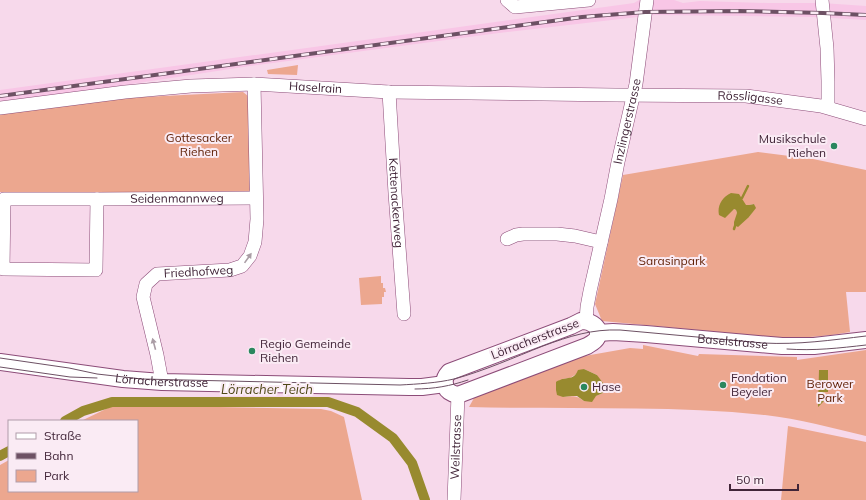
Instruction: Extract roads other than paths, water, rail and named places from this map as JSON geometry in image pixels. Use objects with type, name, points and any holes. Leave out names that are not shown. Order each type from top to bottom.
[{"type":"main road","name":"Lörracherstrasse","points":[[0,362],[117,378],[162,382],[422,387],[445,384],[445,378],[449,372],[581,321],[589,321],[596,327],[598,333],[597,338],[594,342],[587,346],[458,394]]},
{"type":"main road","name":"Baselstrasse","points":[[598,333],[612,332],[646,334],[782,346],[814,346],[866,340]]},
{"type":"main road","points":[[445,384],[450,393],[458,394]]},
{"type":"street","points":[[507,0],[515,7],[589,0]]},
{"type":"street","name":"Inzlingerstrasse","points":[[586,320],[586,307],[636,84],[647,0]]},
{"type":"street","points":[[822,0],[827,48],[828,107]]},
{"type":"street","name":"Haselrain","points":[[0,108],[176,87],[254,84],[389,92],[633,95]]},
{"type":"street","name":"Friedhofweg","points":[[162,382],[143,297],[146,284],[156,274],[230,270],[242,266],[250,256],[255,242],[257,219],[254,84]]},
{"type":"street","name":"Kettenackerweg","points":[[389,92],[404,314]]},
{"type":"street","name":"Rössligasse","points":[[633,95],[746,96],[828,107],[866,119]]},
{"type":"street","name":"Seidenmannweg","points":[[97,199],[96,270],[4,269],[4,199],[256,198]]},
{"type":"street","points":[[508,239],[516,235],[524,234],[557,234],[575,236],[601,242]]},
{"type":"street","name":"Weilstrasse","points":[[454,500],[458,394]]},
{"type":"waterway","points":[[742,198],[748,186]]},
{"type":"waterway","name":"Lörracher Teich","points":[[67,420],[83,411],[112,402],[328,402],[357,412],[393,438],[412,463],[425,500]]},
{"type":"waterway","name":"Lörracher Teich","points":[[0,456],[8,452]]},
{"type":"tram line","points":[[0,358],[69,368],[97,374],[142,379],[400,385],[454,379],[488,368],[562,339],[600,331],[620,330],[763,343],[815,342],[866,336]]},
{"type":"tram line","points":[[787,349],[837,348],[866,345]]},
{"type":"tram line","points":[[0,367],[70,377],[97,378]]},
{"type":"tram line","points":[[415,389],[442,387],[468,380]]},
{"type":"railway","points":[[0,96],[582,17],[645,12],[739,11],[866,15]]},
{"type":"place","name":"Musikschule Riehen","points":[[834,146]]},
{"type":"place","name":"Regio Gemeinde Riehen","points":[[252,351]]},
{"type":"place","name":"Fondation Beyeler","points":[[723,385]]},
{"type":"place","name":"Hase","points":[[584,387]]},
{"type":"park label","name":"Gottesacker Riehen","points":[[199,145]]},
{"type":"park label","name":"Sarasinpark","points":[[672,261]]},
{"type":"park label","name":"Berower Park","points":[[830,391]]}]
